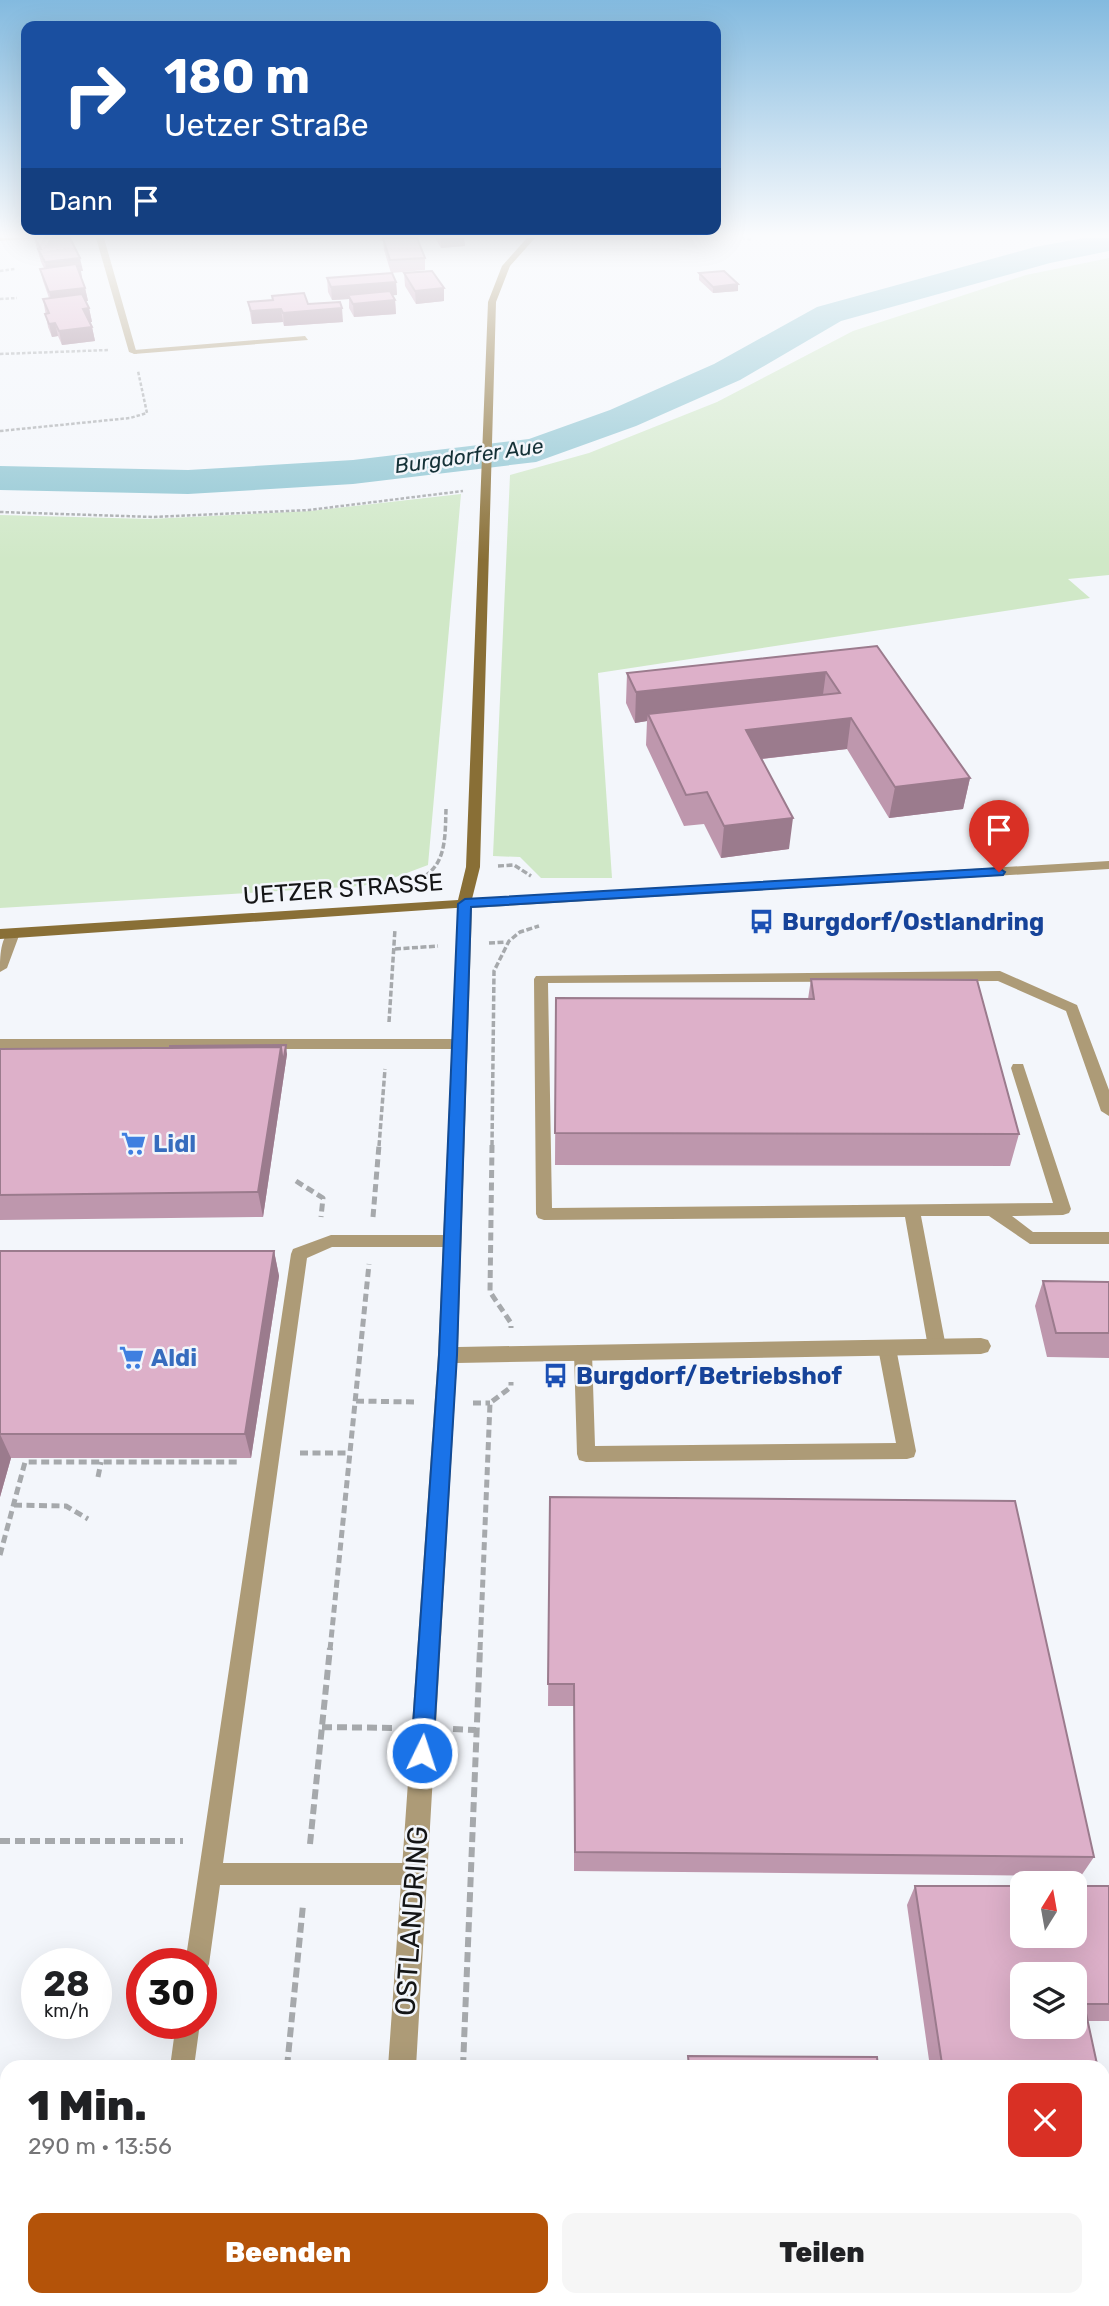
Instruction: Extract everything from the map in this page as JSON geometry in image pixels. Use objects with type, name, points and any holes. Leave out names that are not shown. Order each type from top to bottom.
[{"type":"street","points":[[132,346],[134,352]]},
{"type":"street","points":[[465,904],[473,867],[490,346]]},
{"type":"street","name":"UETZER STRASSE","points":[[7,933],[1109,866]]},
{"type":"street","name":"OSTLANDRING","points":[[402,2060],[448,1355],[465,904]]},
{"type":"street","points":[[448,1355],[981,1346]]},
{"type":"lane","points":[[134,352],[212,346]]},
{"type":"lane","points":[[0,968],[7,933]]},
{"type":"lane","points":[[1018,1068],[1063,1209],[544,1214],[541,979],[1000,976],[1072,1007],[1109,1111]]},
{"type":"lane","points":[[0,1044],[459,1044]]},
{"type":"lane","points":[[993,1210],[1030,1238],[1109,1238]]},
{"type":"lane","points":[[912,1211],[937,1347]]},
{"type":"lane","points":[[199,1948],[299,1254],[331,1241],[451,1241]]},
{"type":"lane","points":[[583,1353],[586,1454],[908,1451],[887,1348]]},
{"type":"lane","points":[[211,1874],[414,1874]]},
{"type":"lane","points":[[183,2060],[186,2039]]},
{"type":"path","points":[[0,354],[22,356],[94,349],[134,352],[147,413],[130,418],[0,431]]},
{"type":"path","points":[[0,512],[153,517],[283,511],[466,491]]},
{"type":"path","points":[[288,2060],[371,1241],[395,949],[396,886],[429,877],[438,867],[443,856],[446,802]]},
{"type":"path","points":[[463,2060],[490,1404],[511,1387],[512,1354],[511,1323],[490,1292],[494,971],[506,942],[520,930],[544,925],[536,879],[514,865],[473,867]]},
{"type":"path","points":[[296,1181],[323,1198],[318,1246]]},
{"type":"path","points":[[0,1555],[25,1462],[245,1462],[271,1453],[350,1454]]},
{"type":"path","points":[[98,1477],[102,1462]]},
{"type":"path","points":[[14,1505],[66,1506],[88,1519]]},
{"type":"path","points":[[0,1841],[215,1841]]},
{"type":"path","points":[[297,1841],[310,1841]]},
{"type":"green space","points":[[825,346],[1109,346],[1109,575],[1068,579],[1090,598],[598,673],[612,878],[541,878],[520,857],[493,856],[510,475],[589,453],[717,402]]},
{"type":"green space","points":[[461,494],[428,865],[388,880],[362,886],[0,908],[0,515],[150,519],[310,511]]},
{"type":"building","points":[[877,646],[970,778],[895,787],[851,718],[746,730],[793,818],[724,826],[707,792],[686,795],[648,714],[840,693],[826,672],[636,692],[627,673]]},
{"type":"building","points":[[811,979],[977,980],[1019,1134],[555,1133],[556,998],[814,999]]},
{"type":"building","points":[[286,1045],[283,1063],[281,1047],[170,1048],[170,1046]]},
{"type":"building","points":[[281,1047],[258,1192],[0,1195],[0,1049]]},
{"type":"building","points":[[0,1251],[274,1251],[245,1434],[0,1434]]},
{"type":"building","points":[[1043,1281],[1109,1282],[1109,1333],[1056,1333]]},
{"type":"building","points":[[550,1497],[1015,1501],[1094,1857],[575,1852],[574,1684],[548,1684]]},
{"type":"building","points":[[915,1886],[1010,1886],[1010,1948],[1087,1948],[1087,1886],[1109,1886],[1109,2004],[1087,2004],[1087,1962],[1010,1962],[1010,2039],[1087,2039],[1087,2018],[1096,2060],[941,2060]]},
{"type":"building","points":[[688,2056],[877,2057],[877,2060],[688,2060]]},
{"type":"waterway","name":"Burgdorfer Aue","points":[[0,478],[188,482],[353,472],[536,450],[623,418],[727,372],[771,346]]},
{"type":"place","name":"Burgdorf/Ostlandring","points":[[762,922]]},
{"type":"place","name":"Lidl","points":[[133,1144]]},
{"type":"place","name":"Aldi","points":[[131,1358]]},
{"type":"place","name":"Burgdorf/Betriebshof","points":[[556,1376]]},
{"type":"route","points":[[422,1753],[448,1355],[465,904],[999,872]]}]
